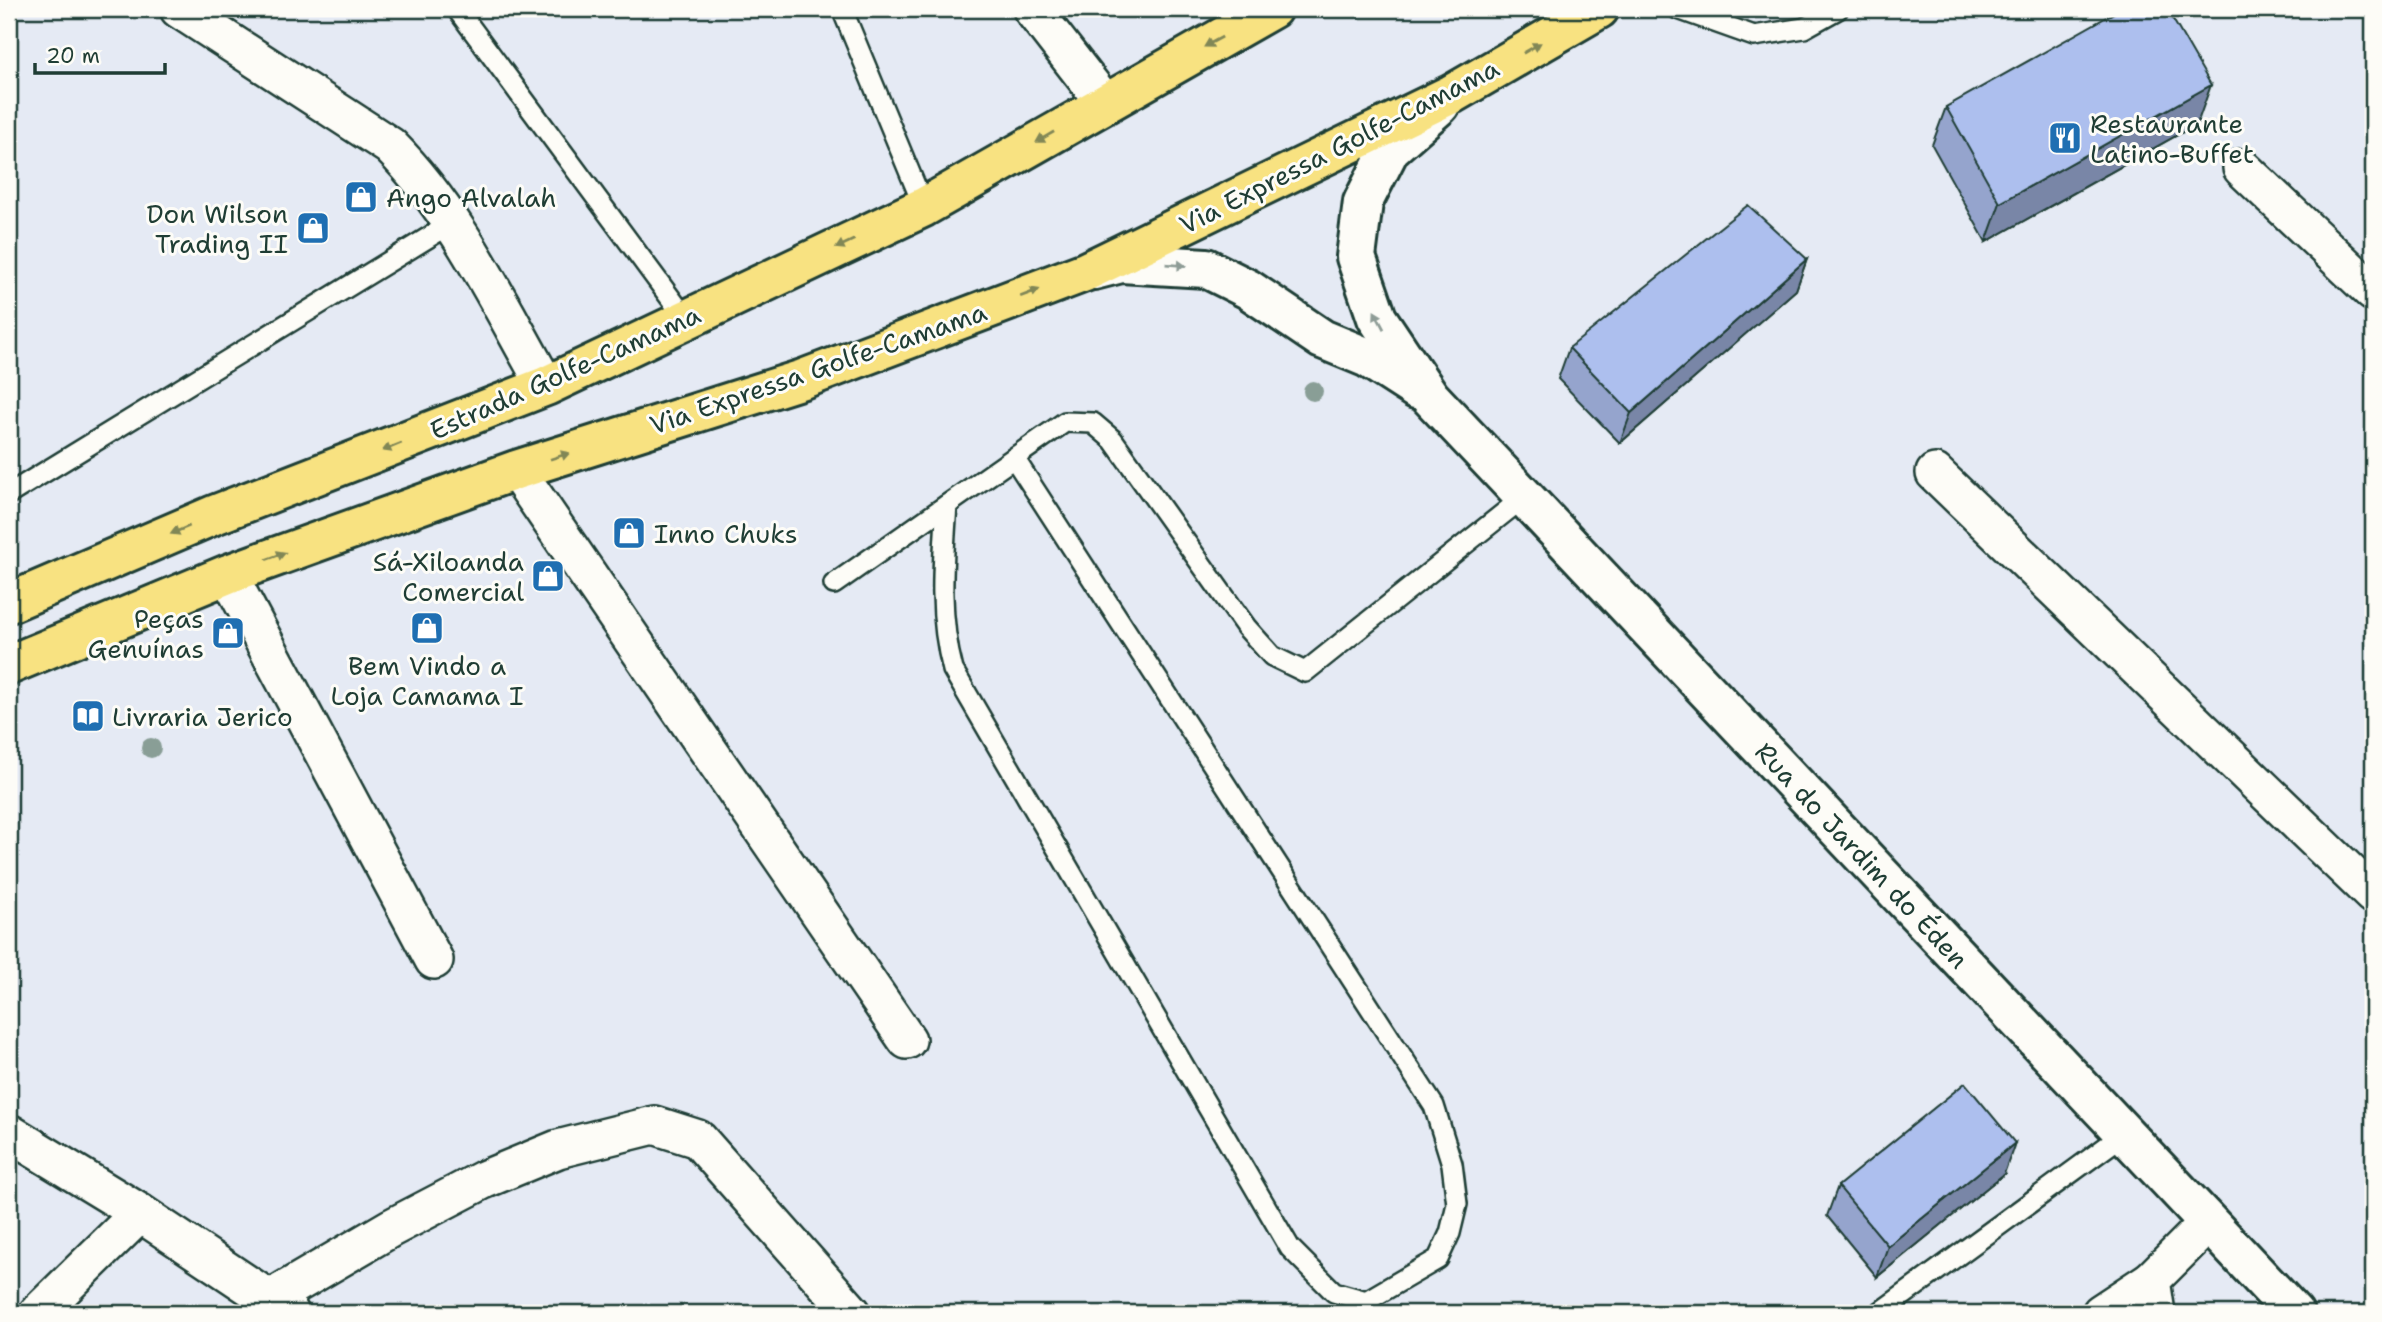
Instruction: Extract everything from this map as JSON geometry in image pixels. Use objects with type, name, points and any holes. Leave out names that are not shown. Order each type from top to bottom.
[{"type":"highway","points":[[1105,103],[1272,9]]},
{"type":"highway","name":"Via Expressa Golfe-Camama","points":[[9,665],[228,574],[516,470],[803,379],[1085,272],[1452,94],[1600,9]]},
{"type":"highway","name":"Estrada Golfe-Camama","points":[[9,603],[215,516],[546,386],[923,206],[1105,103]]},
{"type":"street","points":[[179,9],[390,146],[411,166],[452,223],[546,386]]},
{"type":"street","points":[[1032,9],[1105,103]]},
{"type":"street","points":[[1430,397],[1377,318],[1356,257],[1363,202],[1390,149],[1452,94]]},
{"type":"street","points":[[2242,168],[2373,292]]},
{"type":"street","points":[[1085,272],[1121,262],[1206,268],[1248,289],[1322,339],[1368,358],[1430,397]]},
{"type":"street","name":"Rua do Jardim do Éden","points":[[1430,397],[2294,1313]]},
{"type":"street","points":[[516,470],[907,1040]]},
{"type":"street","points":[[1935,473],[2373,895]]},
{"type":"street","points":[[228,574],[434,960]]},
{"type":"street","points":[[9,1133],[140,1213],[280,1306],[391,1228],[483,1180],[558,1149],[654,1125],[698,1139],[852,1313]]},
{"type":"street","points":[[38,1313],[140,1213]]},
{"type":"street","points":[[2101,1313],[2153,1296],[2208,1223]]},
{"type":"lane","points":[[457,9],[687,319]]},
{"type":"lane","points":[[842,9],[923,206]]},
{"type":"lane","points":[[1678,9],[1754,36],[1804,28],[1838,9]]},
{"type":"lane","points":[[9,494],[452,223]]},
{"type":"lane","points":[[834,584],[1065,422],[1093,423],[1114,440],[1245,626],[1272,656],[1305,672],[1524,497]]},
{"type":"lane","points":[[947,505],[942,585],[943,623],[953,670],[1290,1248],[1334,1292],[1366,1301],[1438,1259],[1450,1233],[1457,1204],[1452,1164],[1434,1105],[1014,458]]},
{"type":"lane","points":[[1879,1313],[2123,1134]]},
{"type":"building","points":[[2121,9],[2167,9],[2211,85],[2000,203],[1946,107]]},
{"type":"building","points":[[1748,205],[1807,259],[1631,413],[1569,348]]},
{"type":"building","points":[[1965,1083],[2015,1143],[1888,1246],[1838,1186]]},
{"type":"place","name":"Restaurante Latino-Buffet","points":[[2065,138]]},
{"type":"place","name":"Ango Alvalah","points":[[361,197]]},
{"type":"place","name":"Don Wilson Trading II","points":[[313,228]]},
{"type":"place","name":"Inno Chuks","points":[[629,533]]},
{"type":"place","name":"Sá-Xiloanda Comercial","points":[[548,576]]},
{"type":"place","name":"Bem Vindo a Loja Camama I","points":[[427,628]]},
{"type":"place","name":"Peças Genuínas","points":[[228,633]]},
{"type":"place","name":"Livraria Jerico","points":[[88,716]]}]
